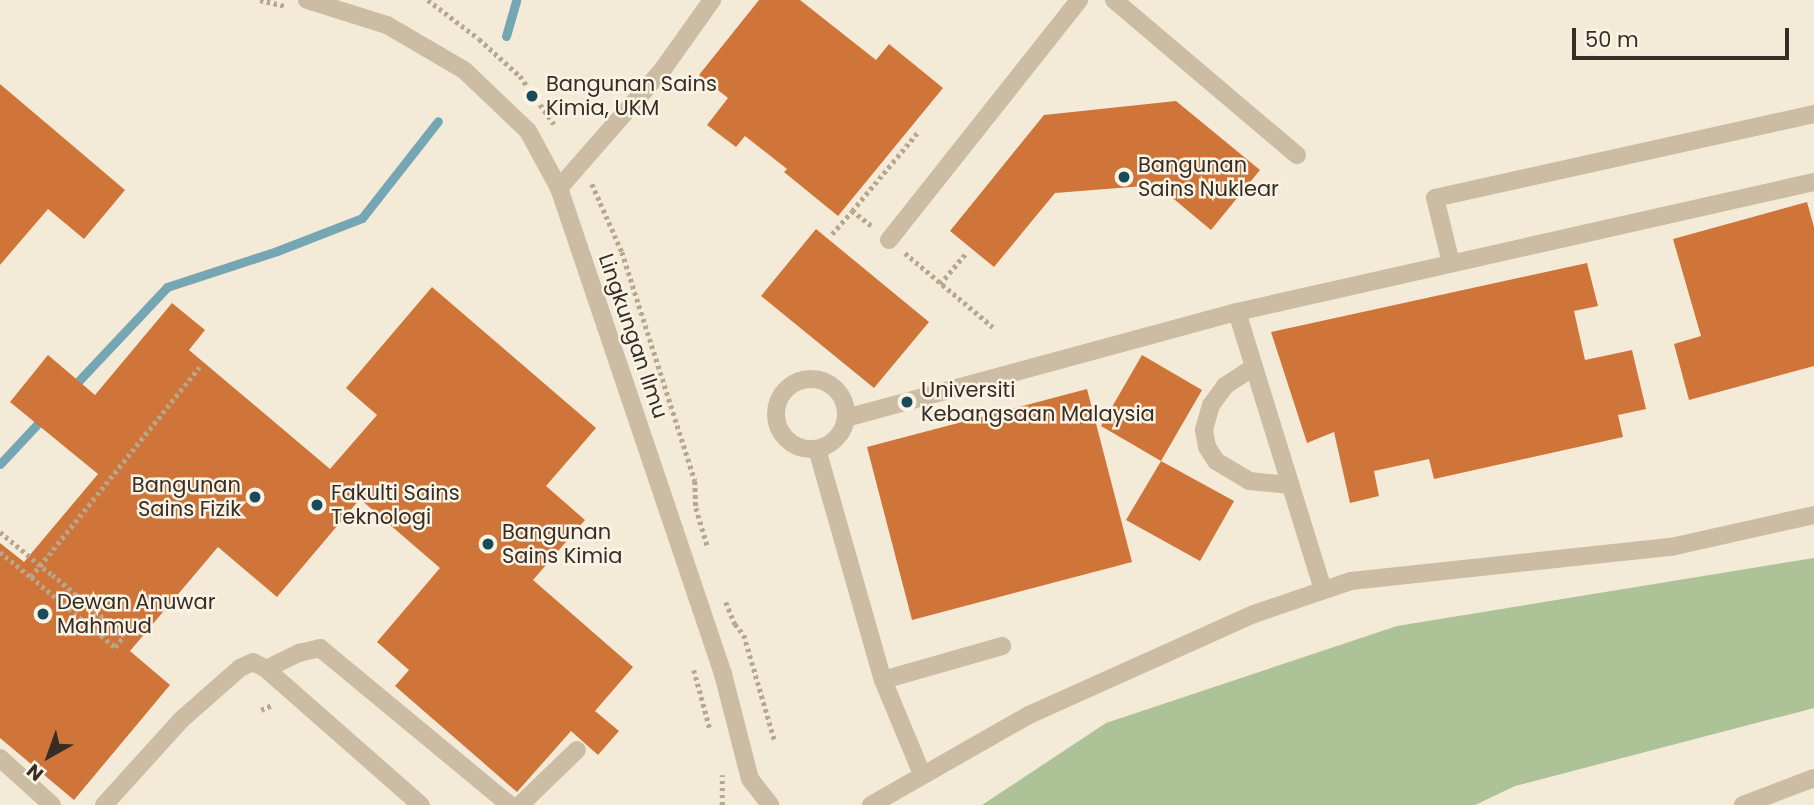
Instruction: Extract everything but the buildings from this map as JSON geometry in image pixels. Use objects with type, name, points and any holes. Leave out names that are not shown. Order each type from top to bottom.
[{"type":"street","points":[[559,188],[663,69],[712,0]]},
{"type":"street","points":[[889,240],[1079,0]]},
{"type":"street","points":[[1114,0],[1297,155]]},
{"type":"street","name":"Lingkungan Ilmu","points":[[300,4],[387,25],[464,70],[528,131],[559,188],[723,674],[750,779],[770,805]]},
{"type":"street","points":[[1451,262],[1435,198],[1814,114]]},
{"type":"street","points":[[846,418],[1237,312],[1814,182]]},
{"type":"street","points":[[1237,312],[1323,590]]},
{"type":"street","points":[[1254,367],[1225,386],[1211,405],[1205,418],[1207,447],[1216,461],[1249,481],[1290,485]]},
{"type":"street","points":[[800,381],[822,381],[841,396],[846,418],[837,438],[817,449],[795,445],[779,428],[778,406],[790,387],[800,381]]},
{"type":"street","points":[[817,449],[883,680],[922,774]]},
{"type":"street","points":[[871,805],[1029,715],[1254,614],[1351,581],[1671,547],[1814,515]]},
{"type":"street","points":[[883,680],[1002,646]]},
{"type":"street","points":[[267,669],[299,653],[320,648],[510,805]]},
{"type":"street","points":[[104,805],[181,720],[240,668],[253,662],[267,669],[421,805]]},
{"type":"street","points":[[520,805],[577,750]]},
{"type":"street","points":[[0,758],[51,805],[61,805]]},
{"type":"street","points":[[1743,805],[1814,778]]},
{"type":"path","points":[[260,0],[300,4]]},
{"type":"path","points":[[428,0],[479,38],[520,76],[554,124]]},
{"type":"path","points":[[592,183],[622,252],[687,456],[711,561]]},
{"type":"path","points":[[832,234],[852,211]]},
{"type":"path","points":[[940,284],[966,253]]},
{"type":"path","points":[[31,577],[199,367]]},
{"type":"path","points":[[0,532],[124,636],[115,647],[0,552]]},
{"type":"path","points":[[725,599],[735,624],[744,635],[775,742]]},
{"type":"green space","points":[[1814,558],[1814,708],[1515,786],[1475,805],[982,805],[1106,723],[1397,626]]},
{"type":"waterway","points":[[506,36],[516,0]]},
{"type":"waterway","points":[[71,389],[167,287],[277,251],[362,218],[438,121]]},
{"type":"waterway","points":[[0,464],[44,417]]},
{"type":"place","name":"Bangunan Sains Kimia, UKM","points":[[532,96]]},
{"type":"place","name":"Bangunan Sains Nuklear","points":[[1124,177]]},
{"type":"place","name":"Universiti Kebangsaan Malaysia","points":[[907,402]]},
{"type":"place","name":"Bangunan Sains Fizik","points":[[255,497]]},
{"type":"place","name":"Fakulti Sains Teknologi","points":[[317,505]]},
{"type":"place","name":"Bangunan Sains Kimia","points":[[488,544]]},
{"type":"place","name":"Dewan Anuwar Mahmud","points":[[43,614]]}]
